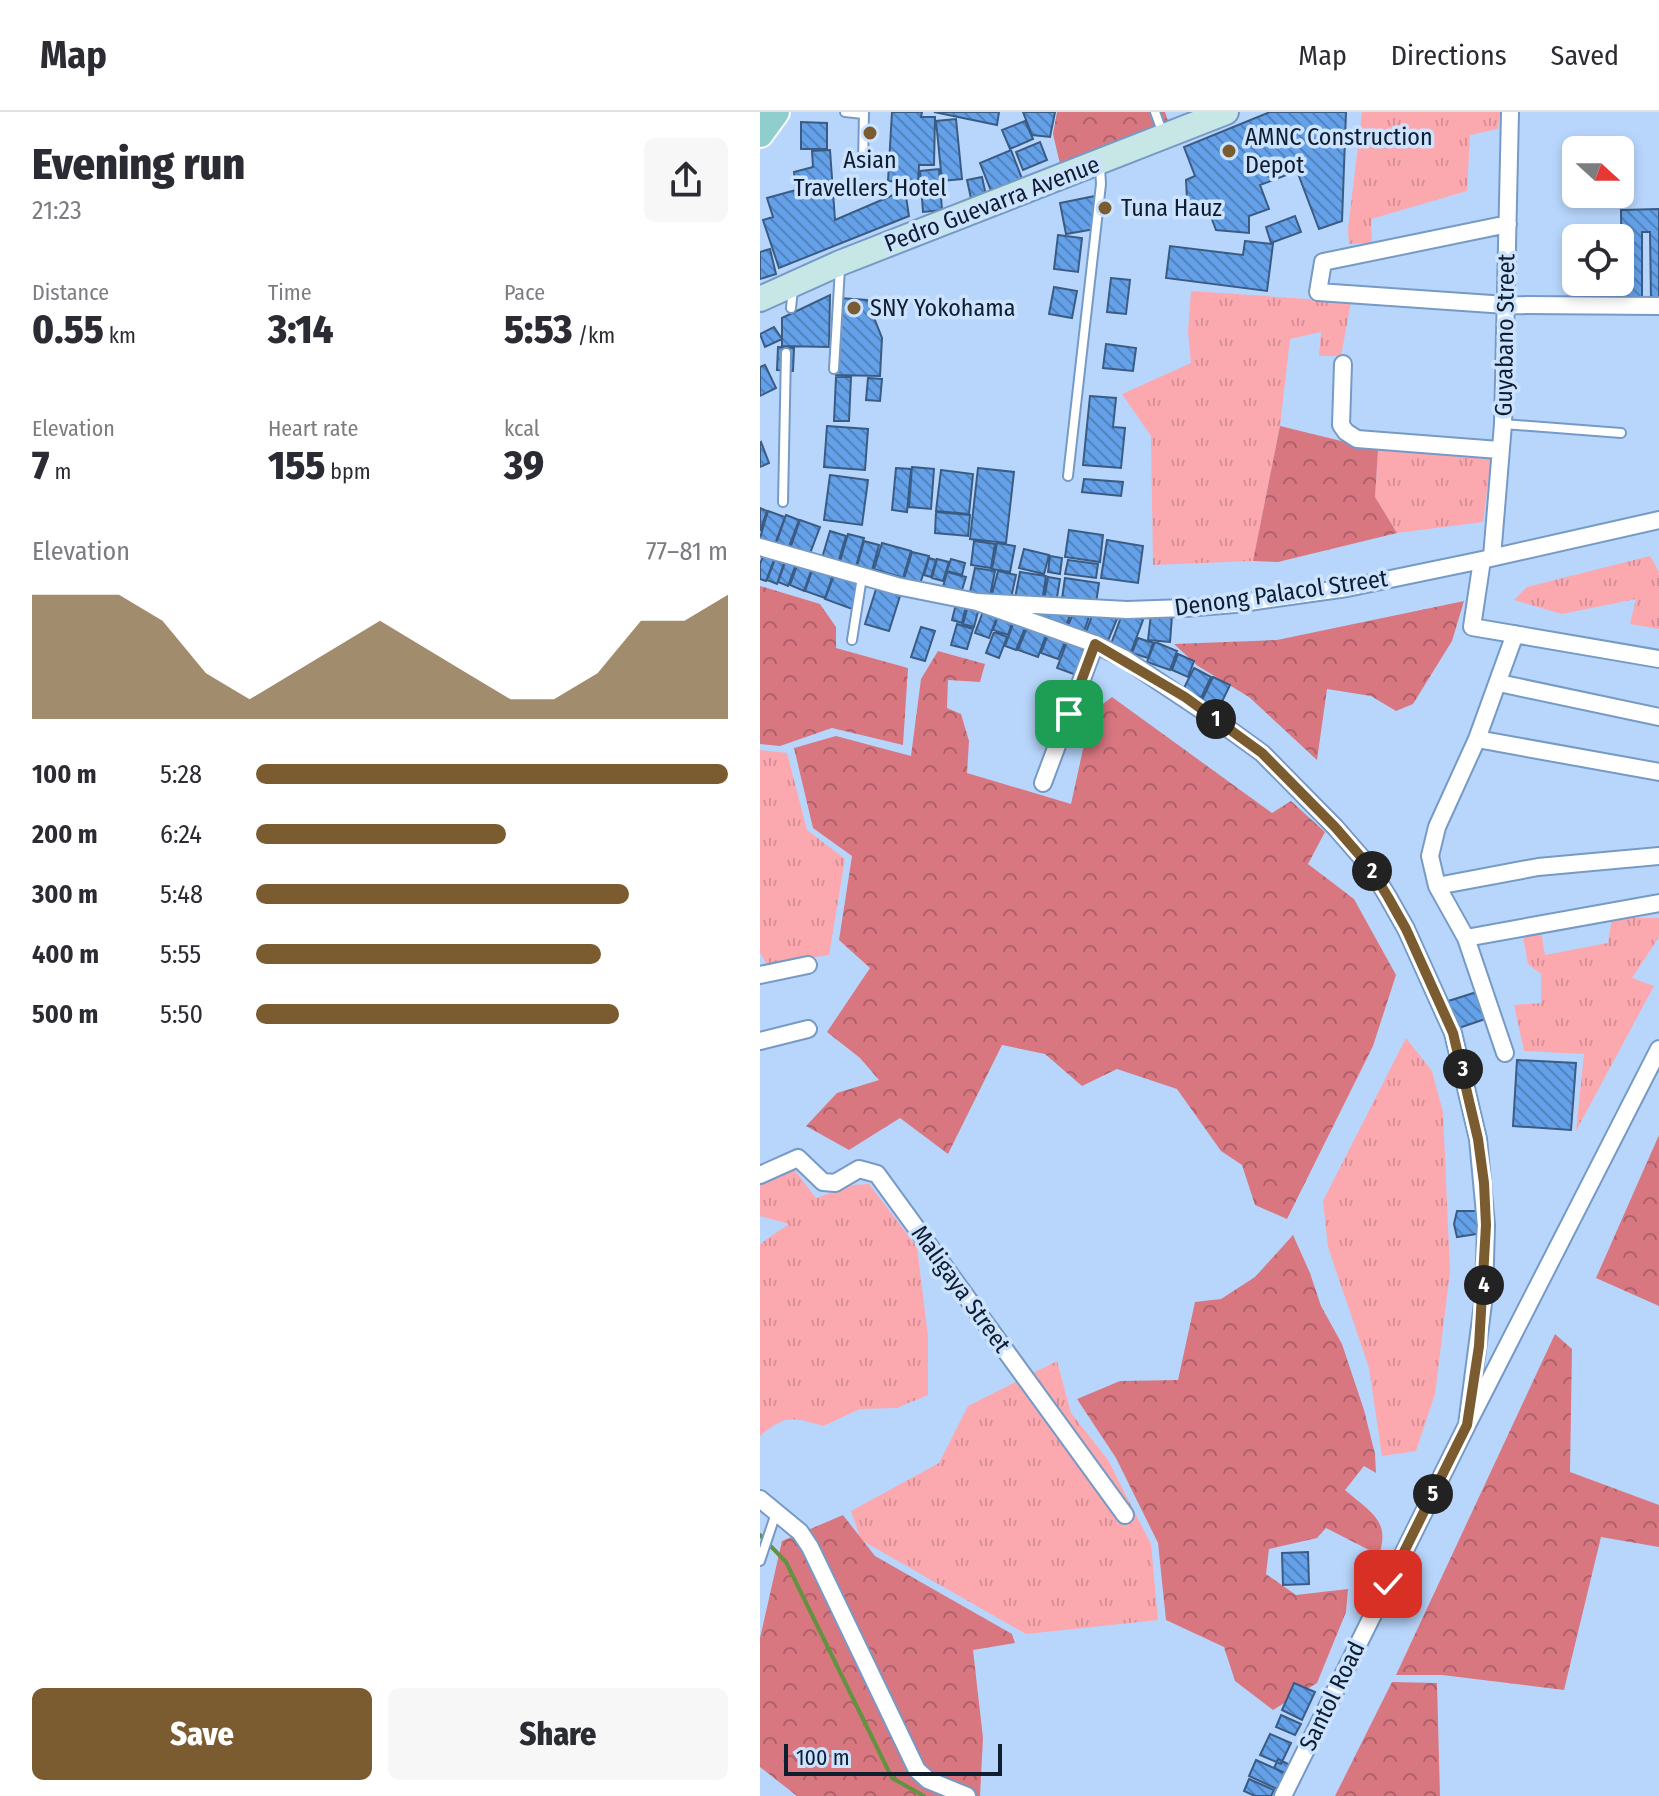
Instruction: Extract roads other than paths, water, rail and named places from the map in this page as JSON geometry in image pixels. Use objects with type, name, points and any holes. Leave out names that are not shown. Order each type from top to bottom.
[{"type":"main road","points":[[760,134],[776,112]]},
{"type":"main road","name":"Pedro Guevarra Avenue","points":[[760,299],[840,263],[1226,112]]},
{"type":"street","name":"Guyabano Street","points":[[1510,112],[1503,424],[1487,559],[1472,627],[1515,634]]},
{"type":"street","points":[[1508,224],[1323,262],[1318,292],[1506,305],[1659,306]]},
{"type":"street","points":[[1343,364],[1341,425],[1357,439],[1499,450]]},
{"type":"street","name":"Denong Palacol Street","points":[[760,547],[862,577],[977,602],[1127,610],[1235,604],[1347,588],[1659,520]]},
{"type":"street","points":[[977,602],[1095,644],[1185,697],[1262,753],[1369,866],[1406,929],[1436,992],[1457,1045],[1478,1139],[1486,1225],[1484,1296],[1467,1425]]},
{"type":"street","points":[[1505,1053],[1466,938],[1437,886],[1430,856],[1433,841],[1477,739],[1515,634],[1659,659]]},
{"type":"street","points":[[1043,783],[1095,644]]},
{"type":"street","points":[[1499,683],[1659,717]]},
{"type":"street","points":[[1477,739],[1659,772]]},
{"type":"street","points":[[1437,886],[1538,867],[1659,856]]},
{"type":"street","points":[[1466,938],[1659,903]]},
{"type":"street","points":[[761,973],[808,965]]},
{"type":"street","points":[[760,1041],[808,1029]]},
{"type":"street","name":"Santol Road","points":[[1283,1796],[1467,1425],[1659,1049]]},
{"type":"street","name":"Maligaya Street","points":[[760,1175],[798,1158],[823,1182],[835,1183],[859,1169],[877,1174],[1125,1515]]},
{"type":"street","points":[[760,1499],[800,1532],[810,1547],[917,1770],[928,1780],[967,1796]]},
{"type":"lane","points":[[845,112],[863,113],[863,164]]},
{"type":"lane","points":[[1155,112],[1164,136]]},
{"type":"lane","points":[[1068,476],[1101,184],[1100,162]]},
{"type":"lane","points":[[834,369],[840,263]]},
{"type":"lane","points":[[791,308],[793,283]]},
{"type":"lane","points":[[783,502],[786,353]]},
{"type":"lane","points":[[1503,424],[1621,433]]},
{"type":"lane","points":[[852,640],[862,577]]},
{"type":"lane","points":[[760,1561],[776,1513]]},
{"type":"waterway","points":[[760,1535],[786,1562],[892,1778],[924,1796]]},
{"type":"place","name":"Asian Travellers Hotel","points":[[870,133]]},
{"type":"place","name":"AMNC Construction Depot","points":[[1229,151]]},
{"type":"place","name":"Tuna Hauz","points":[[1105,208]]},
{"type":"place","name":"SNY Yokohama","points":[[854,308]]}]
